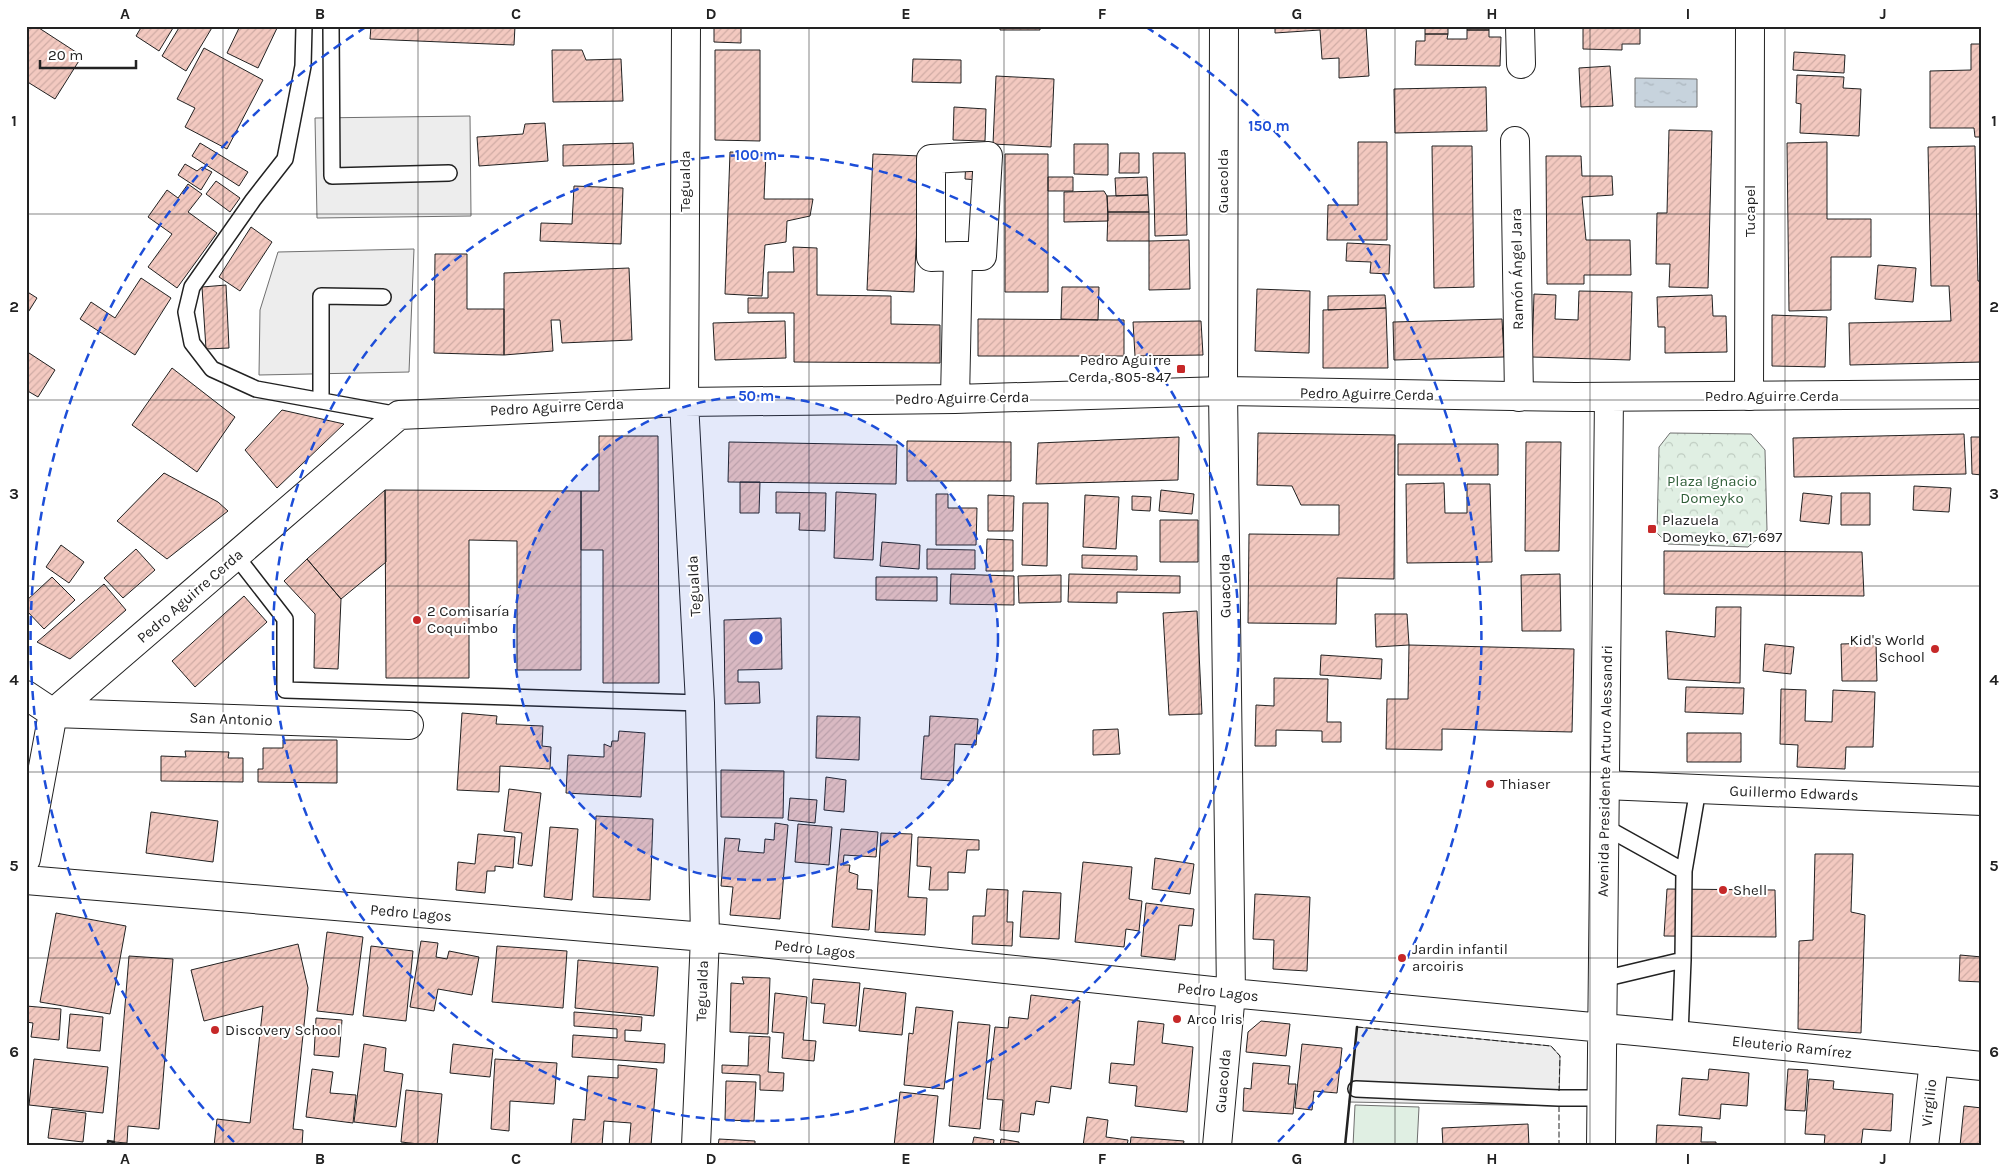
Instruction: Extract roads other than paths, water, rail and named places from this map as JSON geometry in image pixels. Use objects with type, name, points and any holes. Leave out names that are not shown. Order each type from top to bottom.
[{"type":"street","name":"Tegualda","points":[[686,26],[684,402],[700,703],[704,937],[696,1146]]},
{"type":"street","name":"Guacolda","points":[[1217,1146],[1231,993],[1223,391],[1224,26]]},
{"type":"street","points":[[1520,26],[1521,64]]},
{"type":"street","name":"Tucapel","points":[[1749,396],[1750,26]]},
{"type":"street","name":"Ramón Ángel Jara","points":[[1515,141],[1519,397]]},
{"type":"street","points":[[955,398],[958,256]]},
{"type":"street","name":"Pedro Aguirre Cerda","points":[[53,713],[398,415],[684,402],[955,398],[1223,391],[1519,397],[1982,394]]},
{"type":"street","name":"Avenida Presidente Arturo Alessandri","points":[[1601,1146],[1609,397]]},
{"type":"street","points":[[26,695],[53,713],[26,859]]},
{"type":"street","name":"San Antonio","points":[[53,713],[410,725]]},
{"type":"street","name":"Guillermo Edwards","points":[[1605,785],[1982,801]]},
{"type":"street","name":"Pedro Lagos","points":[[26,880],[704,937],[1231,993],[1602,1028]]},
{"type":"street","name":"Eleuterio Ramírez","points":[[1602,1028],[1982,1066]]},
{"type":"street","name":"Virgilio","points":[[1924,1146],[1934,1061]]},
{"type":"lane","points":[[304,26],[303,66],[285,160],[253,200],[192,287],[186,312],[192,343],[212,369],[256,389],[398,415]]},
{"type":"lane","points":[[331,26],[332,176],[449,173]]},
{"type":"lane","points":[[321,401],[321,296],[383,297]]},
{"type":"lane","points":[[236,556],[285,619],[285,690],[700,703]]},
{"type":"lane","points":[[1680,1035],[1684,871],[1698,789]]},
{"type":"lane","points":[[1605,827],[1684,871]]},
{"type":"lane","points":[[1603,979],[1683,960]]},
{"type":"lane","points":[[1356,1089],[1559,1098],[1602,1098]]},
{"type":"water","points":[[1635,78],[1697,79],[1697,107],[1635,107]]},
{"type":"place","name":"Pedro Aguirre Cerda, 805-847","points":[[1181,369]]},
{"type":"place","name":"Plazuela Domeyko, 671-697","points":[[1652,529]]},
{"type":"place","name":"2 Comisaría Coquimbo","points":[[417,620]]},
{"type":"place","name":"Kid's World School","points":[[1935,649]]},
{"type":"place","name":"Thiaser","points":[[1490,784]]},
{"type":"place","name":"Shell","points":[[1723,890]]},
{"type":"place","name":"Jardin infantil arcoiris","points":[[1402,958]]},
{"type":"place","name":"Arco Iris","points":[[1177,1019]]},
{"type":"place","name":"Discovery School","points":[[215,1030]]},
{"type":"park label","name":"Plaza Ignacio Domeyko","points":[[1712,490]]}]
